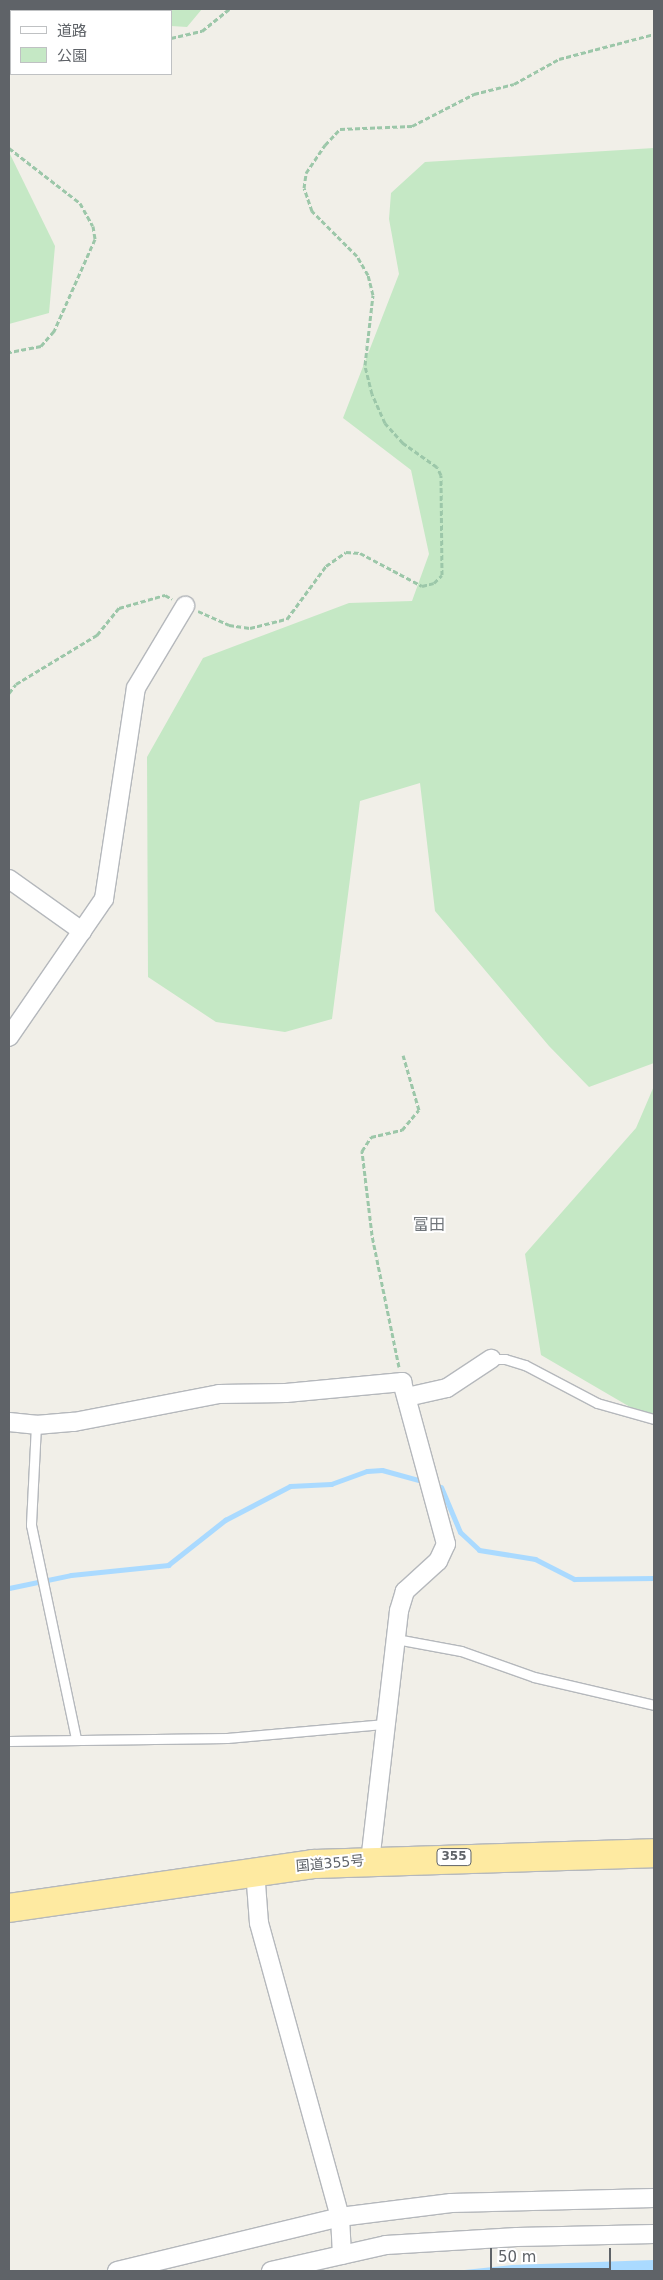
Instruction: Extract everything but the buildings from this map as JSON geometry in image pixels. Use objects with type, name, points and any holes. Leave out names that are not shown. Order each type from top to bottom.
[{"type":"highway","name":"国道355号","points":[[9,1908],[255,1870],[370,1860],[654,1852]]},
{"type":"street","points":[[9,1037],[104,899],[136,688],[185,606]]},
{"type":"street","points":[[9,880],[82,931]]},
{"type":"street","points":[[9,1422],[36,1425],[129,1413],[219,1394],[447,1388],[491,1359]]},
{"type":"street","points":[[370,1860],[385,1724],[404,1591],[438,1561],[446,1544],[405,1389]]},
{"type":"street","points":[[255,1870],[259,1923],[340,2217],[342,2255]]},
{"type":"street","points":[[117,2271],[340,2217],[451,2203],[654,2198]]},
{"type":"street","points":[[271,2271],[386,2245],[517,2236],[654,2234]]},
{"type":"lane","points":[[491,1359],[525,1365],[597,1403],[654,1419]]},
{"type":"lane","points":[[36,1425],[31,1525],[76,1738]]},
{"type":"lane","points":[[396,1639],[461,1651],[534,1677],[654,1705]]},
{"type":"lane","points":[[9,1741],[76,1738],[227,1738],[385,1724]]},
{"type":"path","points":[[172,38],[202,31],[229,9]]},
{"type":"path","points":[[9,693],[16,684],[97,635],[119,608],[165,595],[229,625],[268,626],[287,619],[326,566],[346,552],[360,553],[422,586],[434,583],[442,575],[441,475],[437,467],[403,443],[385,423],[372,394],[365,365],[373,295],[368,275],[357,256],[312,211],[304,188],[306,173],[325,145],[340,129],[412,126],[474,94],[514,84],[559,59],[654,34]]},
{"type":"path","points":[[9,148],[80,203],[93,226],[95,239],[54,331],[41,346],[9,352]]},
{"type":"path","points":[[403,1055],[419,1110],[402,1130],[371,1137],[362,1151],[372,1235],[405,1389]]},
{"type":"green space","points":[[9,9],[202,9],[187,27],[172,26],[172,10],[10,10],[10,12]]},
{"type":"green space","points":[[654,148],[654,1063],[589,1087],[549,1046],[435,911],[420,783],[360,801],[332,1019],[285,1032],[216,1022],[148,977],[147,757],[203,658],[349,603],[412,601],[429,554],[411,470],[343,418],[399,274],[389,219],[391,193],[425,162]]},
{"type":"green space","points":[[9,152],[55,246],[49,313],[9,324]]},
{"type":"green space","points":[[654,1086],[654,1421],[541,1355],[525,1254],[636,1128]]},
{"type":"water","points":[[654,2260],[654,2271],[455,2271],[512,2265]]},
{"type":"waterway","points":[[9,1588],[71,1575],[168,1565],[225,1520],[290,1486],[331,1484],[367,1471],[382,1470],[422,1481]]},
{"type":"waterway","points":[[441,1487],[460,1532],[479,1550],[535,1559],[574,1579],[654,1578]]},
{"type":"district","name":"富田","points":[[429,1225]]}]
